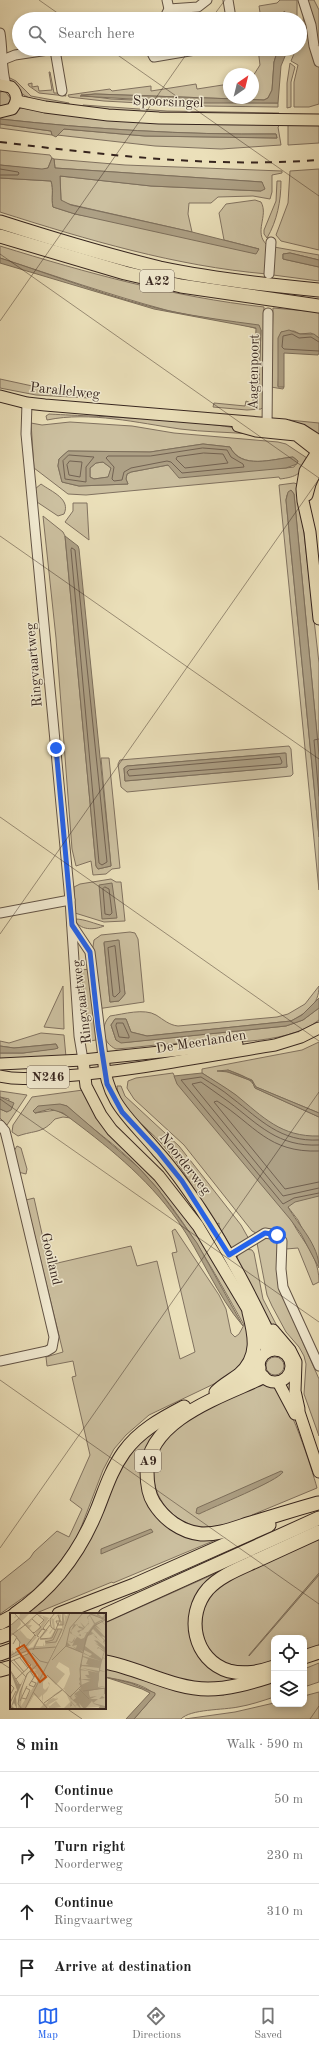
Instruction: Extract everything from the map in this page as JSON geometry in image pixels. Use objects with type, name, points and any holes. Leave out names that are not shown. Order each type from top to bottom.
[{"type":"highway","name":"A22","points":[[0,222],[107,254],[161,268],[232,280],[319,290]]},
{"type":"highway","name":"A22","points":[[0,236],[73,259],[181,286],[319,306]]},
{"type":"highway","points":[[216,1392],[238,1375],[246,1367],[252,1357],[255,1334],[252,1308]]},
{"type":"highway","name":"A9","points":[[16,1613],[46,1589],[72,1556],[87,1532],[116,1465],[124,1452],[136,1438],[149,1427],[168,1415],[261,1372]]},
{"type":"highway","name":"A9","points":[[261,1372],[182,1417],[161,1435],[150,1454],[147,1466],[147,1481],[153,1501],[162,1514],[173,1524],[189,1532],[202,1534],[235,1529],[318,1502]]},
{"type":"highway","name":"A9","points":[[61,1613],[199,1557],[318,1502]]},
{"type":"highway","points":[[106,1615],[319,1518]]},
{"type":"highway","points":[[271,1668],[255,1673],[242,1673],[230,1671],[216,1665],[205,1654],[197,1641],[194,1629],[197,1607],[209,1589],[228,1574],[319,1532]]},
{"type":"highway","points":[[0,1623],[10,1618]]},
{"type":"highway","points":[[0,1637],[10,1633]]},
{"type":"highway","points":[[0,1654],[10,1650]]},
{"type":"highway","points":[[307,1656],[319,1652]]},
{"type":"highway","points":[[307,1663],[319,1660]]},
{"type":"highway","points":[[106,1662],[182,1685],[207,1689],[240,1685],[271,1676]]},
{"type":"highway","points":[[0,1670],[10,1666]]},
{"type":"main road","points":[[0,112],[9,111],[17,101],[15,91],[3,85]]},
{"type":"main road","name":"Spoorsingel","points":[[17,101],[45,107],[108,115],[159,118],[319,120]]},
{"type":"main road","name":"Parallelweg","points":[[0,396],[26,406]]},
{"type":"main road","name":"Parallelweg","points":[[0,402],[90,415],[128,412],[214,419],[256,431],[267,427],[296,435],[318,448]]},
{"type":"main road","points":[[318,448],[305,471],[302,501],[310,532],[319,619]]},
{"type":"main road","points":[[306,512],[310,484],[319,464]]},
{"type":"main road","name":"De Meerlanden","points":[[104,1072],[275,1045],[301,1037],[319,1028]]},
{"type":"main road","name":"De Meerlanden","points":[[103,1057],[276,1041],[301,1037]]},
{"type":"main road","name":"N246","points":[[0,1064],[83,1060],[103,1057]]},
{"type":"main road","name":"Noorderweg","points":[[103,1057],[104,1072],[107,1084],[122,1112],[158,1151],[182,1181],[229,1255],[260,1330],[272,1351]]},
{"type":"main road","name":"Noorderweg","points":[[83,1060],[86,1086],[101,1115],[112,1130],[159,1176],[178,1198],[252,1308],[290,1350],[296,1362],[295,1390],[303,1426]]},
{"type":"main road","name":"N246","points":[[0,1076],[12,1079],[27,1079],[104,1072]]},
{"type":"main road","points":[[272,1351],[260,1358],[261,1372],[267,1380],[282,1380]]},
{"type":"main road","name":"N246","points":[[272,1351],[282,1352],[290,1359],[291,1369],[282,1380]]},
{"type":"main road","name":"Noorderweg","points":[[282,1380],[299,1409]]},
{"type":"main road","name":"Noorderweg","points":[[282,1380],[303,1426],[319,1472]]},
{"type":"street","points":[[168,4],[198,7],[207,0]]},
{"type":"street","points":[[228,0],[230,12]]},
{"type":"street","points":[[303,0],[307,12]]},
{"type":"street","points":[[307,12],[319,62]]},
{"type":"street","points":[[0,33],[3,85]]},
{"type":"street","points":[[2,60],[12,56]]},
{"type":"street","points":[[56,56],[62,91]]},
{"type":"street","points":[[269,274],[271,242]]},
{"type":"street","name":"Aagtenpoort","points":[[267,427],[268,313]]},
{"type":"street","name":"Ringvaartweg","points":[[26,406],[26,434],[70,900],[79,1036],[83,1060]]},
{"type":"street","points":[[0,913],[70,900]]},
{"type":"street","name":"Ringvaartweg","points":[[72,925],[90,952],[103,1057]]},
{"type":"street","name":"Gooiland","points":[[0,1362],[47,1351],[54,1343],[54,1337],[18,1182],[5,1131],[1,1125]]},
{"type":"street","points":[[229,1255],[265,1233],[277,1235],[282,1241],[281,1269],[283,1287],[319,1366]]},
{"type":"shaded area","points":[[280,0],[297,0],[297,12],[260,12],[259,6],[277,3]]},
{"type":"shaded area","points":[[305,0],[314,0],[319,10],[319,50]]},
{"type":"shaded area","points":[[307,25],[315,59],[319,67],[319,104],[309,107],[294,107],[294,82],[298,65],[291,61],[293,56],[307,56]]},
{"type":"shaded area","points":[[259,56],[276,56],[272,90],[268,98],[264,100],[259,100],[258,68],[260,65]]},
{"type":"shaded area","points":[[290,63],[295,67],[291,82],[291,107],[287,108],[287,83]]},
{"type":"shaded area","points":[[49,72],[54,93],[65,93],[66,96],[39,93],[29,86],[28,84],[32,83],[32,87],[38,86],[39,91],[52,90]]},
{"type":"shaded area","points":[[6,76],[16,81],[31,96],[69,103],[69,106],[41,102],[25,96],[12,85]]},
{"type":"shaded area","points":[[196,84],[197,89],[223,85],[223,99],[95,94],[81,95],[111,99],[196,103],[194,106],[104,101],[69,97],[68,95],[110,89],[112,91],[151,86],[151,91]]},
{"type":"shaded area","points":[[5,91],[11,99],[8,105],[0,106],[0,92]]},
{"type":"shaded area","points":[[199,103],[278,103],[278,107],[202,106]]},
{"type":"shaded area","points":[[83,105],[167,111],[279,113],[279,116],[172,114],[82,108]]},
{"type":"shaded area","points":[[22,108],[280,125],[278,127],[281,145],[221,149],[155,146],[57,135],[64,129],[145,136],[277,138],[276,134],[138,131],[0,119],[0,115]]},
{"type":"shaded area","points":[[0,124],[51,131],[52,135],[0,128]]},
{"type":"shaded area","points":[[288,124],[319,124],[319,143],[288,145]]},
{"type":"shaded area","points":[[0,150],[50,155],[52,158],[48,168],[42,170],[0,165]]},
{"type":"shaded area","points":[[54,159],[125,165],[282,171],[282,173],[272,175],[272,192],[270,199],[253,196],[218,197],[211,203],[189,203],[188,214],[192,232],[64,203],[61,200],[60,176],[151,186],[261,191],[262,182],[55,168]]},
{"type":"shaded area","points":[[319,169],[319,250],[281,241],[276,235],[288,203],[290,171]]},
{"type":"shaded area","points":[[0,178],[51,181],[53,207],[75,214],[259,249],[224,240],[219,213],[226,204],[255,200],[261,202],[263,213],[261,235],[267,245],[267,274],[199,265],[165,258],[99,242],[0,212]]},
{"type":"shaded area","points":[[277,181],[281,181],[279,203],[276,218],[267,238],[264,234],[264,230],[276,201]]},
{"type":"shaded area","points":[[0,246],[65,266],[131,283],[230,303],[264,307],[263,407],[261,409],[247,410],[213,407],[214,403],[245,406],[246,401],[256,405],[258,404],[261,330],[166,310],[83,285],[0,258]]},
{"type":"shaded area","points":[[274,247],[319,255],[319,260],[290,253],[283,254],[283,259],[319,267],[319,281],[273,275]]},
{"type":"shaded area","points":[[273,308],[319,312],[319,338],[311,333],[300,334],[294,331],[281,332],[278,386],[284,387],[283,389],[271,387]]},
{"type":"shaded area","points":[[0,379],[37,387],[88,391],[89,398],[36,395],[0,388]]},
{"type":"shaded area","points":[[49,414],[189,422],[240,429],[251,434],[189,430],[97,417],[47,420],[46,416]]},
{"type":"shaded area","points":[[289,420],[319,423],[319,435],[289,423]]},
{"type":"shaded area","points":[[70,422],[132,426],[174,433],[278,442],[286,444],[307,458],[303,468],[298,474],[280,479],[279,477],[86,495],[68,494],[34,468],[31,423],[42,425]],"holes":[[[203,444],[230,447],[235,454],[242,459],[250,461],[267,461],[293,457],[298,461],[294,467],[286,468],[174,470],[168,465],[131,472],[127,474],[126,479],[128,484],[79,486],[62,482],[58,466],[59,459],[68,451],[150,452]]]},
{"type":"shaded area","points":[[103,462],[111,468],[109,477],[94,479],[90,477],[90,468],[96,463]]},
{"type":"shaded area","points":[[41,484],[63,500],[65,504],[64,514],[58,516],[37,502],[35,489]]},
{"type":"shaded area","points":[[297,484],[299,490],[319,663],[319,755],[294,494],[291,490],[287,495],[286,500],[319,837],[319,890],[279,485]]},
{"type":"shaded area","points":[[73,503],[87,503],[89,540],[65,522],[73,511]]},
{"type":"shaded area","points":[[43,516],[63,532],[65,536],[96,866],[98,869],[111,866],[101,758],[109,758],[120,868],[112,869],[106,874],[93,875],[91,861],[76,866],[72,849],[56,638]]},
{"type":"shaded area","points":[[289,746],[291,749],[293,774],[291,776],[127,792],[121,787],[118,764],[120,760]],"holes":[[[285,753],[287,767],[125,781],[124,768],[127,766]]]},
{"type":"shaded area","points":[[111,879],[116,882],[121,882],[125,921],[104,922],[75,913],[74,887],[80,884]]},
{"type":"shaded area","points":[[75,919],[104,926],[92,929],[84,928],[77,923]]},
{"type":"shaded area","points":[[130,932],[135,933],[138,939],[144,1002],[97,1009],[92,953],[94,940],[101,935]],"holes":[[[118,940],[125,994],[119,1001],[110,1002],[104,943]]]},
{"type":"shaded area","points":[[90,969],[96,1040],[90,1041],[81,970]]},
{"type":"shaded area","points":[[63,986],[64,1029],[44,1027]]},
{"type":"shaded area","points":[[319,986],[317,998],[311,1007],[291,1021],[147,1036],[131,1032],[126,1019],[115,1019],[111,1025],[116,1040],[129,1042],[286,1026],[303,1020],[319,1008],[319,1020],[305,1029],[287,1035],[268,1039],[226,1043],[168,1044],[116,1049],[105,1039],[104,1029],[110,1016],[134,1012],[146,1012],[156,1015],[169,1023],[178,1026],[277,1017],[288,1014],[305,1004]]},
{"type":"shaded area","points":[[41,1033],[64,1035],[66,1057],[0,1060],[0,1053],[23,1053],[58,1048],[56,1044],[14,1048],[0,1046],[0,1041],[9,1043]]},
{"type":"shaded area","points":[[319,1042],[319,1113],[256,1087],[253,1084],[255,1088],[319,1117],[319,1264],[298,1220],[288,1207],[290,1217],[315,1260],[319,1282],[313,1285],[298,1248],[286,1249],[284,1236],[258,1234],[252,1231],[184,1145],[134,1099],[127,1088],[128,1081],[136,1078],[173,1073],[178,1084],[190,1098],[282,1130],[264,1120],[234,1094],[202,1073],[202,1069],[302,1050]],"holes":[[[228,1070],[244,1076],[249,1080],[225,1071]]]},
{"type":"shaded area","points":[[117,1086],[121,1086],[125,1096],[179,1146],[241,1225],[250,1241],[233,1249],[231,1247],[219,1227],[219,1223],[216,1224],[169,1152],[134,1117],[122,1102],[118,1094]]},
{"type":"shaded area","points":[[83,1090],[187,1217],[244,1312],[251,1341],[243,1365],[218,1382],[149,1415],[126,1435],[114,1449],[103,1470],[77,1538],[60,1562],[34,1590],[0,1614],[0,1582],[30,1558],[34,1552],[57,1531],[69,1537],[82,1509],[70,1500],[90,1455],[72,1377],[76,1376],[73,1361],[47,1366],[46,1357],[63,1352],[26,1200],[34,1198],[49,1265],[131,1246],[137,1266],[157,1261],[180,1359],[195,1352],[172,1253],[177,1252],[172,1231],[175,1229],[219,1295],[226,1309],[231,1333],[235,1337],[239,1334],[244,1325],[196,1243],[170,1204],[139,1168],[113,1144],[67,1106],[63,1105],[55,1105],[35,1113],[56,1110],[71,1118],[63,1117],[55,1119],[46,1127],[38,1131],[18,1136],[12,1132],[13,1125],[32,1097]]},
{"type":"shaded area","points":[[0,1091],[27,1095],[7,1125],[0,1118],[0,1109],[7,1112],[9,1099],[0,1097]]},
{"type":"shaded area","points":[[17,1146],[21,1148],[27,1169],[26,1174],[18,1172],[14,1151]]},
{"type":"shaded area","points":[[268,1236],[279,1241],[283,1297],[319,1379],[319,1436],[304,1394],[306,1364],[304,1356],[299,1347],[286,1332],[267,1295],[257,1243]]},
{"type":"shaded area","points":[[246,1249],[252,1250],[254,1253],[263,1299],[278,1328],[277,1331],[268,1319],[236,1260],[239,1253]]},
{"type":"shaded area","points":[[275,1357],[279,1358],[283,1362],[283,1370],[279,1374],[275,1375],[271,1374],[267,1370],[266,1366],[267,1362],[271,1358]]},
{"type":"shaded area","points":[[262,1383],[274,1387],[280,1393],[286,1404],[299,1434],[317,1488],[250,1517],[224,1525],[204,1527],[183,1521],[171,1513],[162,1502],[156,1490],[153,1476],[154,1462],[159,1448],[176,1428],[187,1420],[226,1398]]},
{"type":"shaded area","points":[[187,1410],[146,1459],[162,1518],[225,1536],[36,1613],[23,1613],[44,1596],[135,1442]]},
{"type":"shaded area","points":[[319,1539],[319,1646],[307,1650],[307,1635],[271,1635],[271,1662],[258,1665],[237,1666],[221,1661],[213,1654],[203,1635],[203,1613],[207,1602],[213,1593],[233,1578]]},
{"type":"shaded area","points":[[223,1570],[199,1597],[202,1654],[249,1675],[230,1683],[188,1682],[106,1658],[106,1623]]},
{"type":"shaded area","points":[[319,1663],[319,1682],[307,1686],[307,1668]]},
{"type":"shaded area","points":[[106,1666],[211,1695],[224,1695],[225,1692],[271,1681],[271,1698],[232,1708],[192,1713],[181,1719],[134,1719],[155,1695],[138,1685],[106,1677]]},
{"type":"shaded area","points":[[319,1692],[319,1719],[185,1719],[235,1712],[271,1704],[271,1707],[307,1707],[307,1695]]},
{"type":"water","points":[[276,56],[285,56],[281,66],[278,103],[259,103],[259,100],[268,98],[272,90]]},
{"type":"water","points":[[95,94],[223,99],[223,103],[80,96]]},
{"type":"water","points":[[0,119],[138,131],[276,134],[277,138],[145,136],[64,129],[56,137],[52,135],[51,131],[0,124]]},
{"type":"water","points":[[52,158],[54,159],[55,168],[262,182],[265,189],[261,191],[151,186],[60,176],[61,200],[71,205],[192,232],[259,249],[256,254],[75,214],[53,207],[51,181],[0,178],[0,165],[42,169],[48,168]]},
{"type":"water","points":[[290,253],[319,260],[319,267],[283,259],[283,254]]},
{"type":"water","points":[[0,258],[147,306],[192,315],[259,325],[261,330],[258,404],[256,405],[253,403],[256,328],[154,309],[0,263]]},
{"type":"water","points":[[289,330],[300,334],[314,334],[319,338],[319,353],[318,355],[284,353],[284,387],[278,387],[278,338],[281,332]]},
{"type":"water","points":[[203,444],[230,447],[235,454],[242,459],[249,461],[267,461],[293,457],[298,461],[297,464],[286,468],[179,478],[168,465],[131,472],[127,474],[126,479],[128,484],[79,486],[62,482],[58,466],[59,459],[68,451],[150,452]],"holes":[[[103,462],[111,468],[108,477],[94,479],[90,477],[90,468],[96,463]]]},
{"type":"water","points":[[291,490],[294,494],[319,755],[319,837],[286,500],[288,492]]},
{"type":"water","points":[[65,536],[78,546],[79,549],[111,866],[98,869],[96,866]]},
{"type":"water","points":[[286,753],[287,767],[125,781],[124,768],[127,766]]},
{"type":"water","points":[[112,883],[117,918],[102,919],[99,885]]},
{"type":"water","points":[[119,940],[125,994],[119,1001],[110,1002],[104,942]]},
{"type":"water","points":[[319,998],[319,1008],[303,1020],[286,1026],[121,1043],[116,1040],[111,1025],[115,1019],[126,1019],[131,1032],[147,1036],[291,1021],[302,1015]]},
{"type":"water","points":[[56,1044],[58,1048],[55,1049],[23,1053],[0,1053],[0,1046],[14,1048]]},
{"type":"water","points":[[228,1070],[252,1080],[256,1087],[319,1113],[319,1117],[255,1088],[252,1081],[229,1072],[217,1071]]},
{"type":"water","points":[[202,1073],[236,1095],[273,1124],[294,1133],[319,1136],[319,1196],[295,1202],[288,1207],[308,1236],[316,1251],[319,1268],[301,1234],[290,1219],[177,1084],[174,1076]]},
{"type":"water","points":[[0,1097],[14,1103],[11,1110],[7,1112],[0,1109]]},
{"type":"water","points":[[60,1104],[67,1106],[138,1167],[158,1189],[197,1243],[243,1326],[225,1302],[178,1221],[139,1175],[110,1149],[63,1113],[50,1109],[35,1113],[33,1111],[38,1106]]},
{"type":"water","points":[[281,1471],[283,1472],[279,1476],[258,1487],[199,1514],[196,1513],[197,1508]]},
{"type":"water","points":[[151,1529],[153,1532],[101,1554],[101,1549]]},
{"type":"water","points":[[319,1573],[319,1575],[249,1656],[249,1655]]},
{"type":"water","points":[[106,1677],[131,1683],[155,1693],[155,1695],[134,1719],[126,1719],[150,1693]]},
{"type":"railway","points":[[0,142],[119,156],[159,159],[239,162],[319,160]]},
{"type":"route","points":[[56,748],[72,925],[87,945],[90,952],[104,1072],[109,1090],[122,1112],[158,1151],[182,1181],[229,1255],[253,1242],[265,1233],[277,1235]]}]
